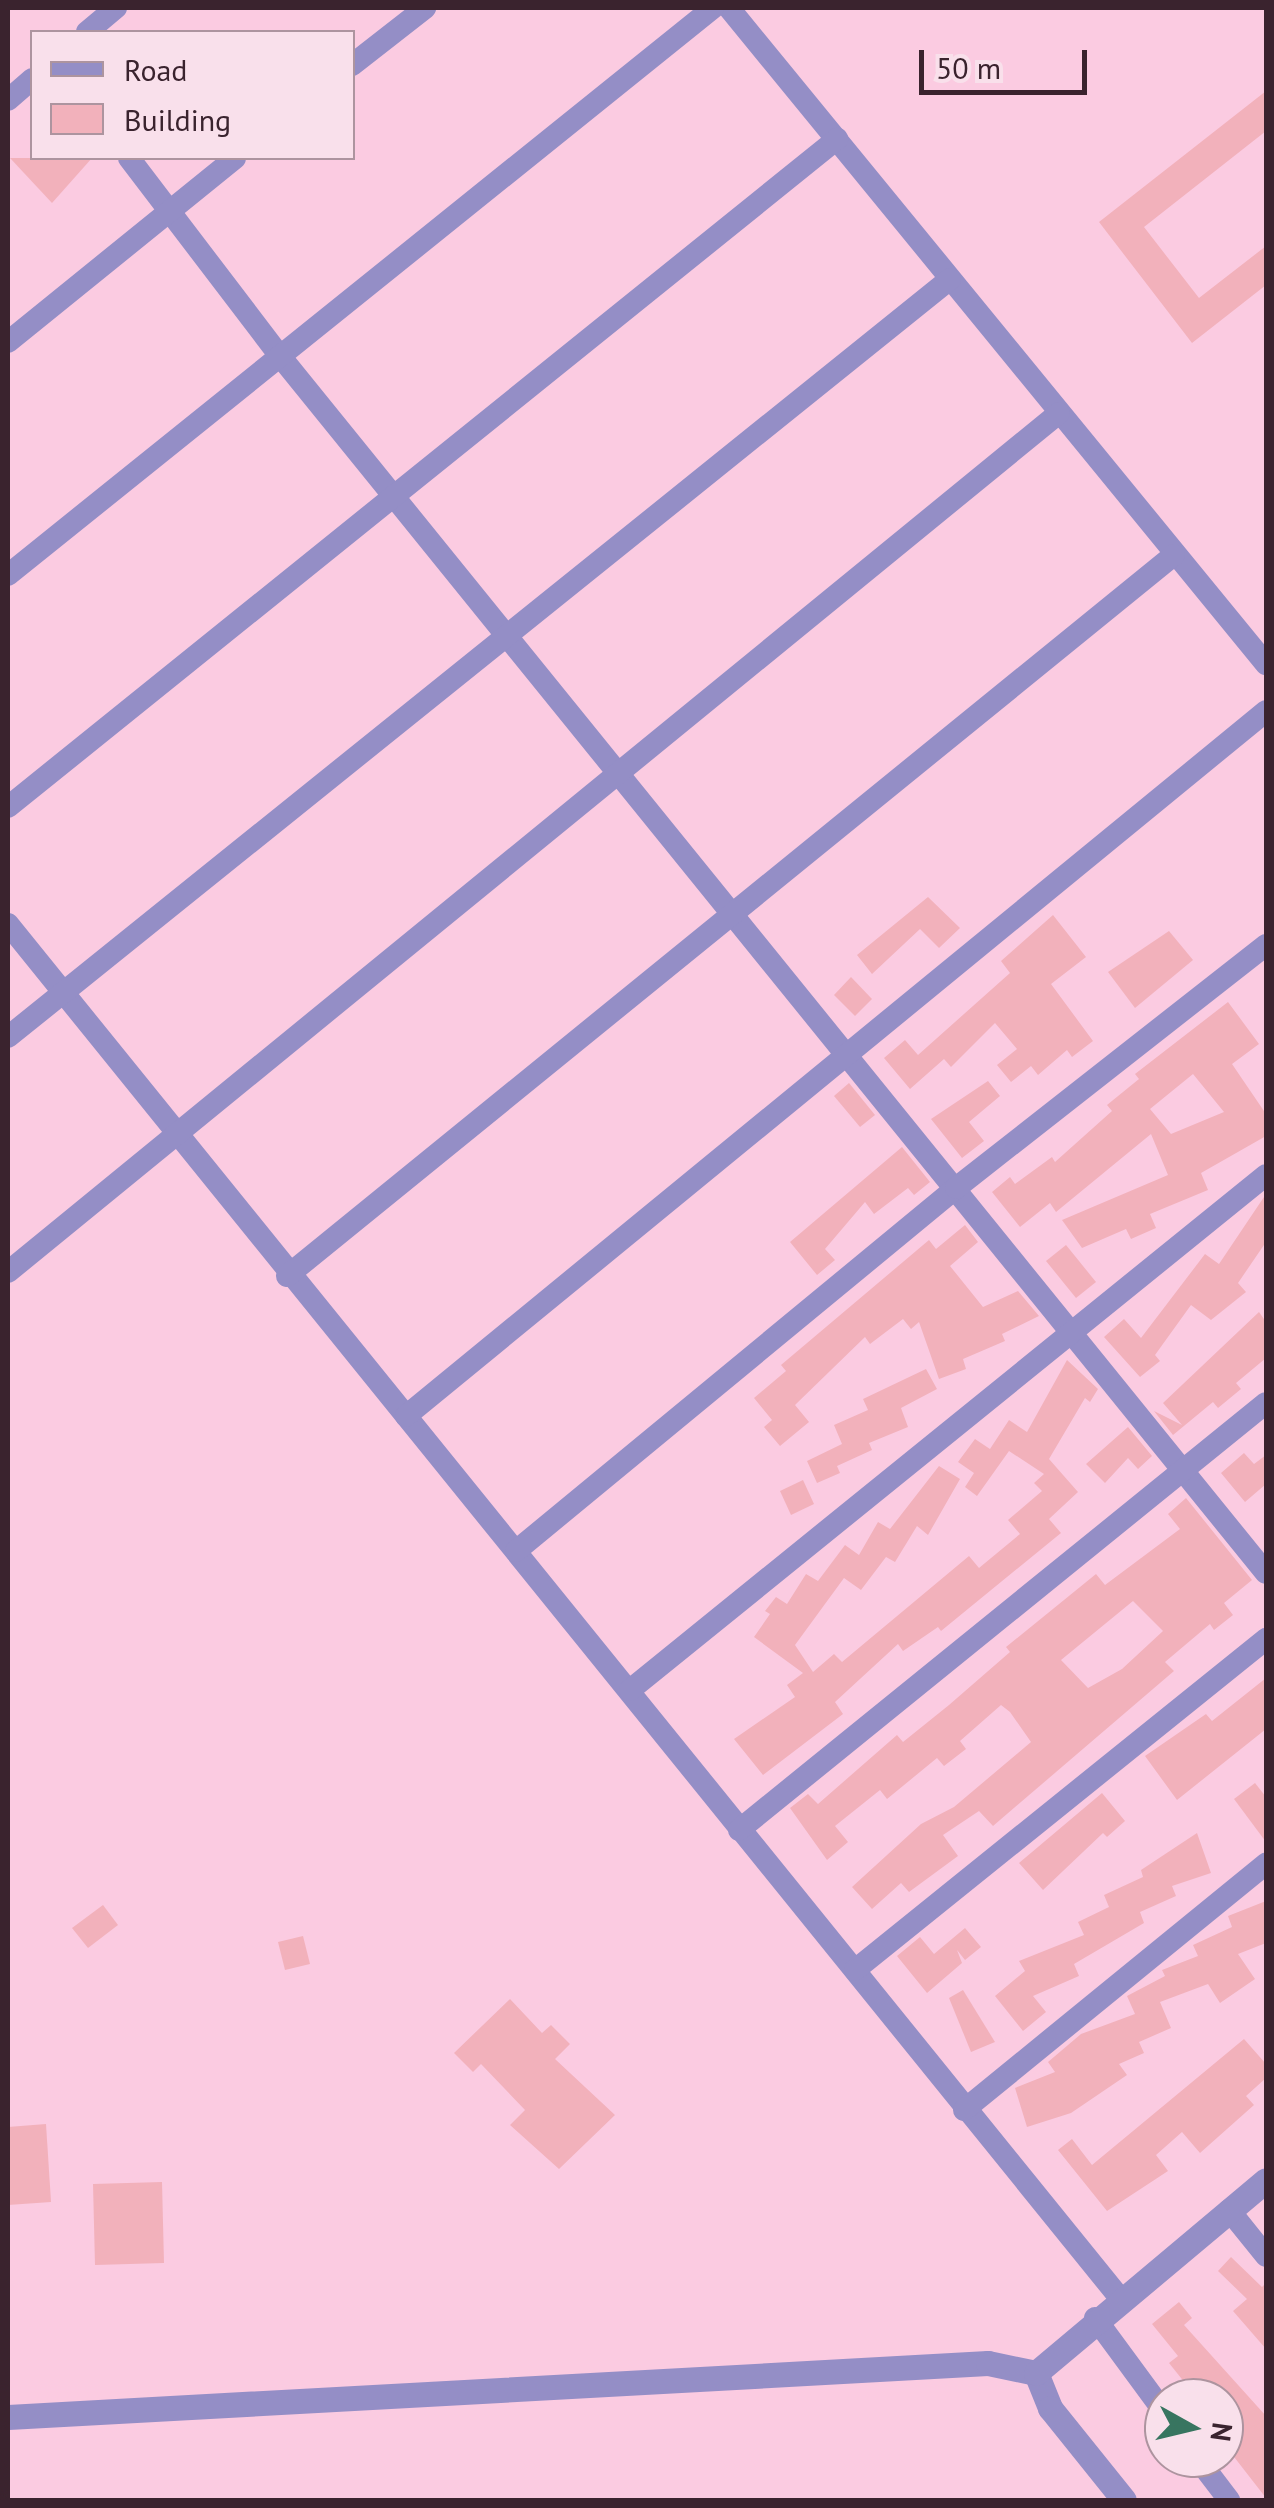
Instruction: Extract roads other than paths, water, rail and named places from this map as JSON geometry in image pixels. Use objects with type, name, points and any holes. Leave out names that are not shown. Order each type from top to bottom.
[{"type":"street","points":[[89,30],[116,8]]},
{"type":"street","points":[[355,62],[424,8]]},
{"type":"street","points":[[8,575],[713,8]]},
{"type":"street","points":[[728,8],[1266,664]]},
{"type":"street","points":[[8,100],[30,81]]},
{"type":"street","points":[[8,808],[837,138]]},
{"type":"street","points":[[131,160],[280,356],[397,494],[1266,1573]]},
{"type":"street","points":[[8,342],[232,160]]},
{"type":"street","points":[[8,1037],[950,279]]},
{"type":"street","points":[[8,1272],[1058,413]]},
{"type":"street","points":[[287,1276],[731,911],[1174,556]]},
{"type":"street","points":[[406,1416],[843,1052],[1266,711]]},
{"type":"street","points":[[8,924],[287,1276],[630,1690],[964,2110],[1120,2298]]},
{"type":"street","points":[[516,1551],[956,1188],[1266,945]]},
{"type":"street","points":[[630,1690],[1266,1175]]},
{"type":"street","points":[[739,1830],[1266,1403]]},
{"type":"street","points":[[855,1970],[1266,1639]]},
{"type":"street","points":[[964,2110],[1266,1864]]},
{"type":"street","points":[[1036,2373],[1095,2318],[1266,2180]]},
{"type":"street","points":[[1230,2210],[1266,2256]]},
{"type":"street","points":[[1095,2318],[1144,2385]]},
{"type":"street","points":[[8,2417],[988,2363],[1036,2373]]},
{"type":"street","points":[[1036,2373],[1050,2408],[1124,2500]]},
{"type":"street","points":[[1212,2478],[1228,2500]]}]
